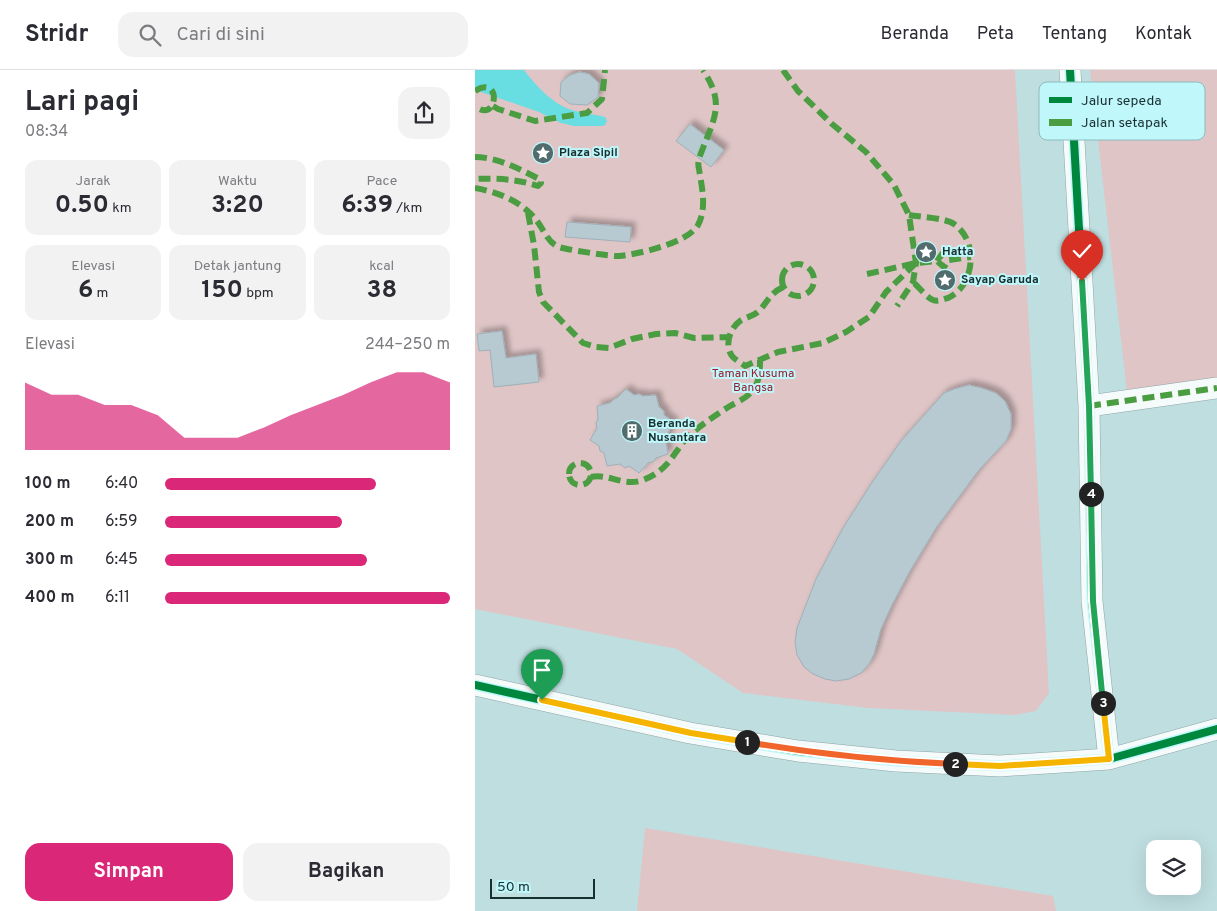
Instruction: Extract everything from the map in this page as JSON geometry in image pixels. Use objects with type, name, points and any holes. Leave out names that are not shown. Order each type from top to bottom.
[{"type":"street","points":[[1075,140],[1089,406],[1093,601],[1109,759]]},
{"type":"street","points":[[1089,406],[1217,388]]},
{"type":"street","points":[[475,685],[691,733],[798,751],[896,761],[1000,766],[1109,759],[1217,729]]},
{"type":"green space","name":"Taman Kusuma Bangsa","points":[[475,70],[1015,70],[1049,693],[1036,711],[1015,715],[868,708],[743,693],[677,649],[475,609]]},
{"type":"green space","points":[[1090,70],[1217,70],[1217,379],[1127,392],[1098,140],[1205,140],[1205,82],[1091,82]]},
{"type":"green space","points":[[645,828],[1053,896],[1056,911],[637,911]]},
{"type":"water","points":[[475,70],[524,70],[540,89],[553,100],[575,111],[605,117],[607,121],[602,126],[574,126],[561,123],[539,112],[475,90]]},
{"type":"building","points":[[580,72],[589,74],[599,83],[598,97],[587,105],[570,104],[560,96],[561,82],[570,75]]},
{"type":"building","points":[[690,124],[724,150],[711,167],[676,141]]},
{"type":"building","points":[[567,222],[631,227],[630,242],[565,237]]},
{"type":"building","points":[[502,331],[506,358],[536,354],[539,382],[494,387],[490,350],[479,351],[477,334]]},
{"type":"building","points":[[969,385],[996,393],[1005,401],[1011,414],[1011,429],[1006,441],[979,470],[936,528],[892,605],[881,629],[869,664],[861,673],[849,679],[836,681],[813,674],[804,667],[797,655],[795,642],[797,628],[816,579],[843,528],[901,441],[944,393]]},
{"type":"building","name":"Beranda Nusantara","points":[[626,389],[634,395],[656,395],[659,407],[664,411],[664,415],[674,422],[666,441],[668,454],[648,463],[639,473],[629,466],[625,468],[620,464],[607,466],[604,453],[600,451],[599,446],[590,440],[597,428],[597,406],[610,403]]},
{"type":"marked path","points":[[493,106],[535,121],[587,113],[602,99],[605,70]]},
{"type":"marked path","points":[[475,188],[501,195],[525,208],[537,221],[552,243],[563,248],[619,256],[650,250],[684,237],[693,231],[701,218],[703,198],[698,166],[716,109],[714,91],[703,70]]},
{"type":"marked path","points":[[783,70],[798,91],[832,124],[866,152],[894,185],[909,215],[916,263],[913,282],[897,306]]},
{"type":"marked path","points":[[475,91],[484,87],[490,88],[494,99],[488,109],[483,110],[475,106]]},
{"type":"marked path","points":[[475,157],[492,159],[509,165],[541,180],[541,183],[538,186],[507,180],[475,179]]},
{"type":"marked path","points":[[528,213],[534,245],[539,292],[543,302],[583,343],[609,348],[632,339],[656,334],[675,333],[694,338],[729,337]]},
{"type":"marked path","points":[[909,215],[939,219],[954,224],[967,241],[971,263],[964,284],[957,292],[939,301],[930,299],[913,282]]},
{"type":"marked path","points":[[937,261],[942,254],[949,260],[971,257]]},
{"type":"marked path","points":[[867,274],[916,263],[937,261],[944,267],[949,260]]},
{"type":"marked path","points":[[783,287],[772,295],[758,312],[736,324],[731,332],[728,342],[730,352],[733,357],[745,366],[778,352],[823,343],[846,332],[869,317],[886,292],[916,263]]},
{"type":"marked path","points":[[798,264],[810,268],[814,280],[810,292],[798,296],[786,292],[782,280],[786,268],[798,264]]},
{"type":"marked path","points":[[591,477],[597,476],[636,482],[653,476],[666,465],[692,433],[715,415],[745,398],[755,388],[760,372],[760,359]]},
{"type":"marked path","points":[[1089,406],[1217,388]]},
{"type":"marked path","points":[[576,463],[584,463],[591,470],[591,474],[591,478],[584,485],[576,485],[569,478],[569,470],[576,463]]},
{"type":"cycle path","points":[[1070,70],[1071,82]]},
{"type":"cycle path","points":[[1074,140],[1089,406],[1092,601],[1109,759]]},
{"type":"cycle path","points":[[475,685],[690,733],[798,751],[896,761],[1000,766],[1109,759],[1217,729]]},
{"type":"place","name":"Plaza Sipil","points":[[543,153]]},
{"type":"place","name":"Hatta","points":[[926,252]]},
{"type":"place","name":"Sayap Garuda","points":[[945,280]]},
{"type":"place","name":"Beranda Nusantara","points":[[632,431]]},
{"type":"route","points":[[542,700],[691,733],[798,751],[896,761],[1000,766],[1109,759],[1093,601],[1089,406],[1082,281]]}]
